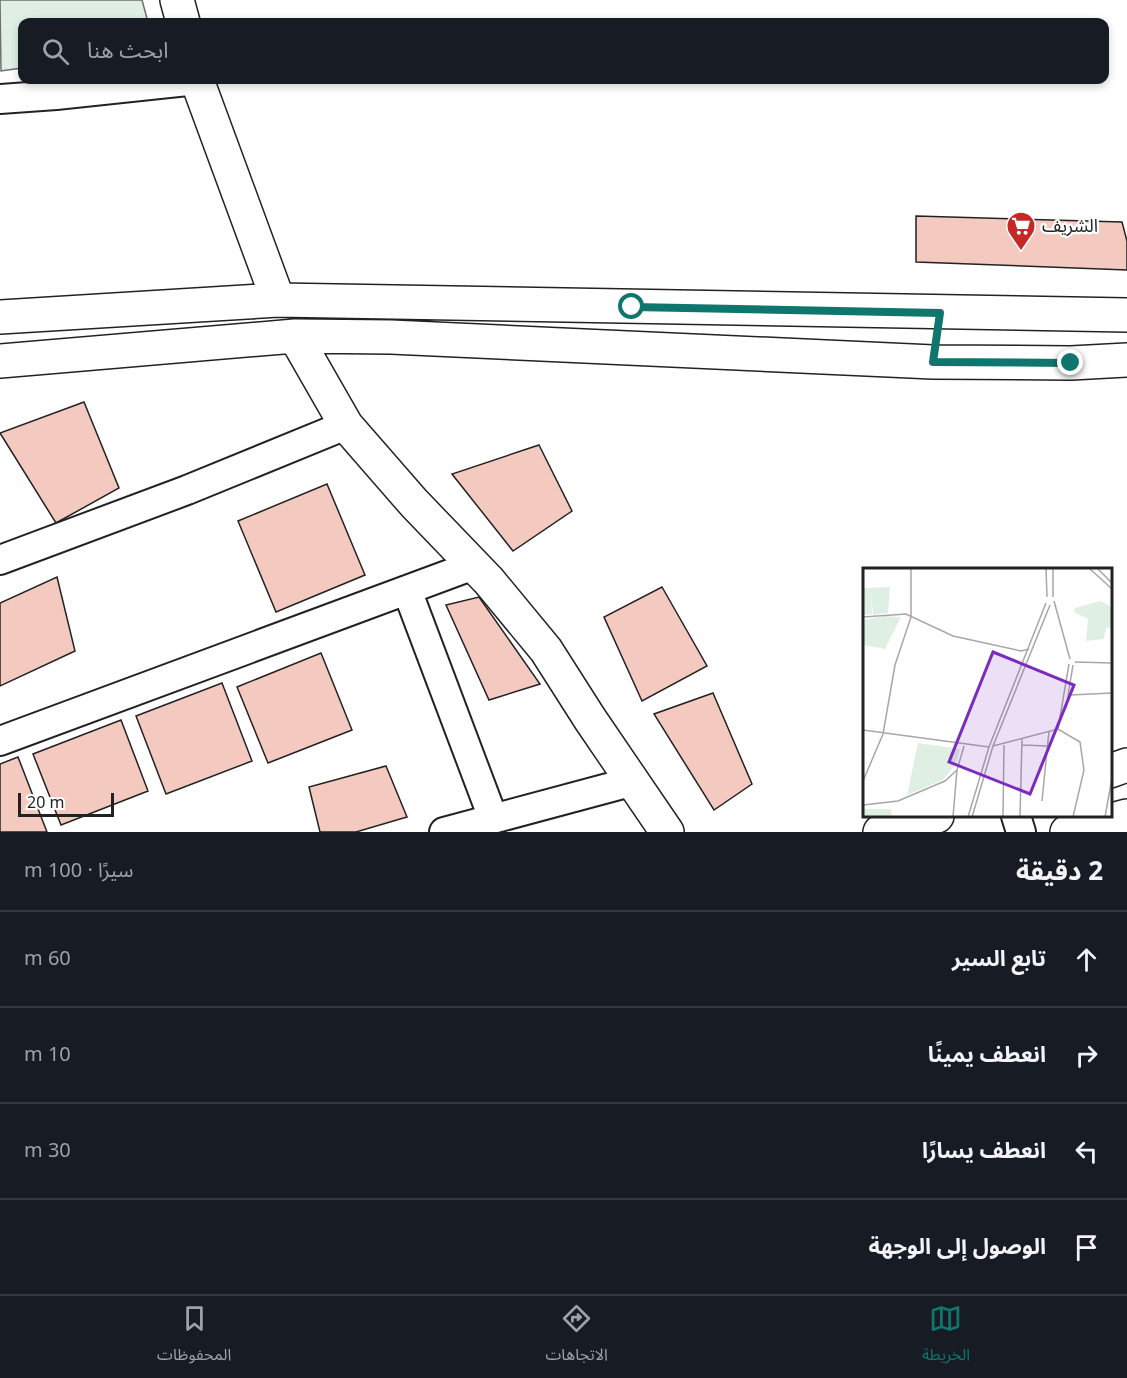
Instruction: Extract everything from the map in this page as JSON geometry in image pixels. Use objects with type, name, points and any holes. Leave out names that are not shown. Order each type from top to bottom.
[{"type":"main road","points":[[177,0],[182,18]]},
{"type":"main road","points":[[198,84],[278,300]]},
{"type":"main road","points":[[0,317],[278,300],[1127,315]]},
{"type":"main road","points":[[933,362],[940,313]]},
{"type":"main road","points":[[295,336],[346,425],[414,503],[489,581],[546,650],[667,832]]},
{"type":"main road","points":[[0,361],[295,336],[403,337],[933,362],[1071,363],[1127,360]]},
{"type":"main road","points":[[1112,770],[1127,765]]},
{"type":"main road","points":[[1067,832],[1127,816]]},
{"type":"main road","points":[[880,832],[933,817]]},
{"type":"street","points":[[0,99],[159,84]]},
{"type":"street","points":[[0,560],[187,490],[346,425]]},
{"type":"street","points":[[0,741],[474,565]]},
{"type":"street","points":[[406,590],[493,818]]},
{"type":"street","points":[[444,832],[634,781]]},
{"type":"street","points":[[1016,817],[1021,832]]},
{"type":"green space","points":[[0,0],[142,0],[147,18],[18,18],[18,69],[1,71]]},
{"type":"building","name":"الشريف","points":[[916,216],[1122,222],[1127,241],[1127,270],[916,262]]},
{"type":"building","points":[[84,402],[119,488],[56,523],[0,433]]},
{"type":"building","points":[[539,445],[572,511],[513,551],[452,474]]},
{"type":"building","points":[[327,484],[365,575],[276,612],[238,521]]},
{"type":"building","points":[[57,577],[75,651],[0,686],[0,603]]},
{"type":"building","points":[[662,587],[707,666],[642,701],[604,617]]},
{"type":"building","points":[[479,597],[540,684],[489,700],[446,605]]},
{"type":"building","points":[[321,653],[352,730],[268,763],[237,687]]},
{"type":"building","points":[[222,683],[252,761],[166,794],[136,716]]},
{"type":"building","points":[[713,693],[752,784],[714,810],[654,714]]},
{"type":"building","points":[[121,720],[148,791],[61,825],[33,754]]},
{"type":"building","points":[[18,757],[47,832],[0,832],[0,764]]},
{"type":"building","points":[[386,766],[407,817],[356,832],[320,832],[309,787]]},
{"type":"place","name":"الشريف","points":[[1021,252]]},
{"type":"route","points":[[632,307],[940,313],[933,362],[1071,363]]}]
